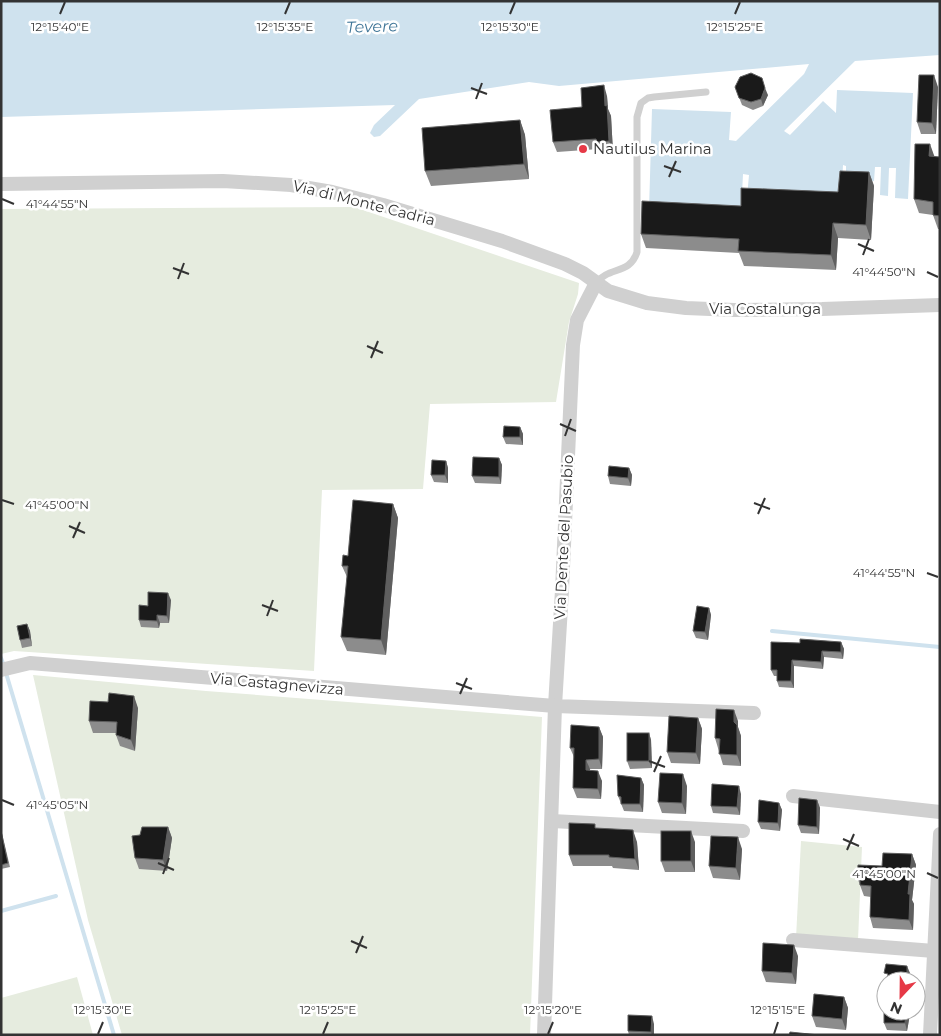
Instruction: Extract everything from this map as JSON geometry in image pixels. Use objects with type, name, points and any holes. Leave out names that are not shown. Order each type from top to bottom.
[{"type":"street","name":"Via di Monte Cadria","points":[[1,184],[237,181],[278,183],[305,187],[350,196],[502,241],[570,266],[596,283]]},
{"type":"street","name":"Via Costalunga","points":[[596,283],[615,293],[647,303],[705,309],[822,309],[940,305]]},
{"type":"street","name":"Via Dente del Pasubio","points":[[554,706],[562,590],[573,344],[577,320],[596,283]]},
{"type":"street","name":"Via Castagnevizza","points":[[1,670],[30,663],[554,706],[754,713]]},
{"type":"street","points":[[544,1035],[554,706]]},
{"type":"street","points":[[793,796],[940,812]]},
{"type":"street","points":[[552,821],[743,831]]},
{"type":"street","points":[[930,1035],[937,952],[940,834]]},
{"type":"street","points":[[793,940],[937,952]]},
{"type":"lane","points":[[596,283],[603,275],[630,265],[637,252],[637,117],[641,103],[654,96],[706,92]]},
{"type":"shaded area","points":[[354,207],[579,283],[578,294],[569,322],[556,402],[430,404],[423,489],[322,490],[314,671],[14,651],[1,654],[1,209]]},
{"type":"shaded area","points":[[33,675],[206,691],[542,717],[530,1035],[122,1035],[88,920]]},
{"type":"shaded area","points":[[801,841],[862,847],[858,940],[796,938]]},
{"type":"shaded area","points":[[77,977],[93,1035],[1,1035],[1,998]]},
{"type":"water","name":"Tevere","points":[[1,1],[940,1],[940,55],[855,61],[784,131],[790,135],[823,101],[836,113],[837,90],[913,93],[908,199],[895,198],[896,168],[889,168],[888,196],[880,195],[881,167],[875,167],[874,181],[846,180],[846,166],[843,165],[841,201],[747,197],[749,175],[743,174],[741,214],[649,210],[652,109],[731,112],[729,140],[736,141],[804,74],[809,64],[559,86],[529,82],[419,99],[380,136],[374,137],[370,133],[374,125],[395,105],[1,117]]},
{"type":"building","points":[[751,73],[762,78],[765,88],[761,99],[751,102],[739,98],[735,87],[740,77]]},
{"type":"building","points":[[919,75],[934,75],[932,123],[917,122]]},
{"type":"building","points":[[604,85],[609,141],[597,142],[596,139],[553,142],[550,110],[582,107],[581,88]]},
{"type":"building","points":[[520,120],[524,164],[425,171],[422,128]]},
{"type":"building","points":[[915,144],[930,144],[929,156],[940,157],[940,216],[933,215],[933,202],[914,199]]},
{"type":"building","points":[[840,171],[869,172],[866,225],[833,223],[831,255],[738,251],[739,239],[641,234],[642,201],[741,206],[741,188],[838,192]]},
{"type":"building","points":[[504,426],[520,427],[520,437],[503,437]]},
{"type":"building","points":[[473,457],[499,458],[499,477],[472,476]]},
{"type":"building","points":[[432,460],[446,461],[445,475],[431,475]]},
{"type":"building","points":[[609,466],[629,468],[628,478],[608,476]]},
{"type":"building","points":[[353,500],[393,504],[381,640],[341,637],[348,566],[342,566],[343,555],[348,556]]},
{"type":"building","points":[[148,592],[168,593],[167,616],[157,615],[157,621],[139,620],[139,605],[148,606]]},
{"type":"building","points":[[697,606],[709,608],[705,632],[693,631]]},
{"type":"building","points":[[27,624],[30,638],[20,640],[17,626]]},
{"type":"building","points":[[800,639],[841,642],[841,652],[822,651],[821,662],[792,660],[791,681],[777,681],[777,670],[771,670],[771,642],[800,643]]},
{"type":"building","points":[[109,693],[134,696],[131,740],[116,735],[117,722],[89,721],[90,701],[108,702]]},
{"type":"building","points":[[716,709],[734,710],[734,722],[737,725],[737,755],[719,754],[720,739],[715,738]]},
{"type":"building","points":[[669,716],[698,718],[696,753],[667,752]]},
{"type":"building","points":[[571,725],[599,727],[599,759],[586,760],[586,770],[598,771],[598,789],[573,788],[574,748],[570,748]]},
{"type":"building","points":[[627,733],[649,733],[649,761],[627,761]]},
{"type":"building","points":[[660,773],[683,774],[682,803],[658,802]]},
{"type":"building","points":[[617,775],[641,778],[640,804],[621,804],[621,797],[618,796]]},
{"type":"building","points":[[712,784],[739,786],[737,807],[711,806]]},
{"type":"building","points":[[799,798],[817,800],[817,827],[798,825]]},
{"type":"building","points":[[759,800],[779,803],[778,823],[758,822]]},
{"type":"building","points":[[569,823],[595,824],[595,828],[633,830],[635,859],[609,857],[609,855],[569,855]]},
{"type":"building","points":[[142,827],[168,827],[163,860],[135,858],[132,836],[140,835]]},
{"type":"building","points":[[1,831],[8,863],[1,865]]},
{"type":"building","points":[[661,831],[691,831],[691,861],[661,861]]},
{"type":"building","points":[[711,836],[738,837],[736,868],[709,866]]},
{"type":"building","points":[[883,853],[912,854],[908,894],[910,894],[909,920],[870,917],[871,886],[860,885],[860,877],[857,877],[858,865],[882,866]]},
{"type":"building","points":[[763,943],[794,945],[792,973],[762,971]]},
{"type":"building","points":[[886,964],[907,966],[907,971],[884,971]]},
{"type":"building","points":[[814,994],[844,997],[842,1019],[812,1016]]},
{"type":"building","points":[[628,1015],[652,1016],[651,1032],[628,1031]]},
{"type":"building","points":[[884,1021],[905,1021],[905,1023],[884,1023]]},
{"type":"building","points":[[790,1032],[819,1035],[789,1035]]},
{"type":"waterway","points":[[772,631],[940,647]]},
{"type":"waterway","points":[[1,658],[4,666]]},
{"type":"waterway","points":[[6,673],[114,1035]]},
{"type":"waterway","points":[[1,911],[56,896]]},
{"type":"place","name":"Nautilus Marina","points":[[583,149]]}]
